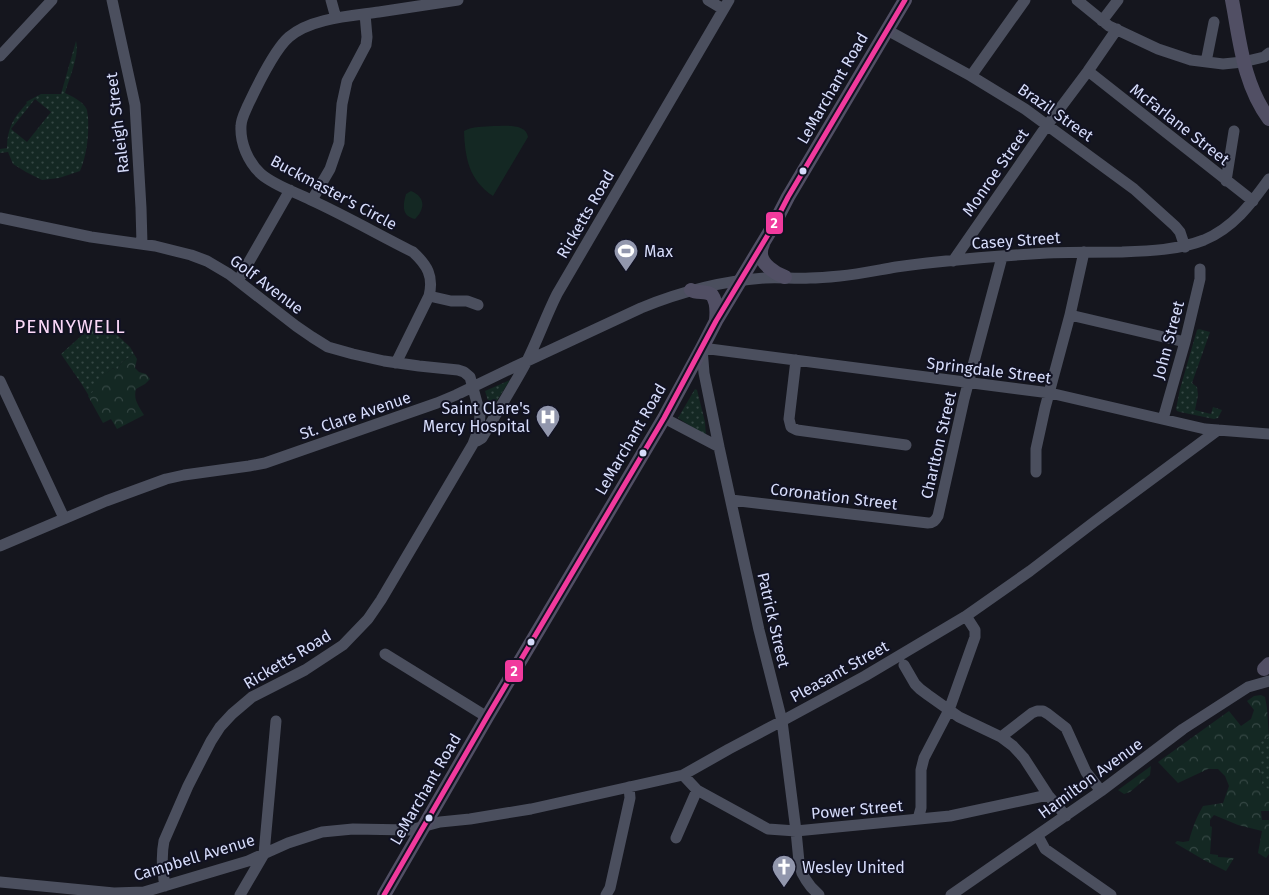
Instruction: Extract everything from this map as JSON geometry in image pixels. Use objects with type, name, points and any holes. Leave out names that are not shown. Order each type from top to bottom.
[{"type":"main road","name":"LeMarchant Road","points":[[384,895],[664,418],[716,321],[905,0]]},
{"type":"main road","points":[[1232,0],[1243,62],[1252,88],[1269,119]]},
{"type":"main road","points":[[763,244],[761,255],[767,266],[776,274],[786,277]]},
{"type":"main road","points":[[691,290],[696,293],[703,291],[712,295],[716,302],[716,321]]},
{"type":"street","points":[[0,56],[52,0]]},
{"type":"street","name":"Raleigh Street","points":[[112,0],[135,105],[142,244]]},
{"type":"street","points":[[332,0],[336,18]]},
{"type":"street","name":"Buckmaster's Circle","points":[[430,296],[429,273],[424,262],[413,252],[261,174],[252,163],[243,145],[241,125],[243,115],[275,56],[287,38],[298,30],[312,24],[336,18],[458,0]]},
{"type":"street","points":[[708,0],[726,4]]},
{"type":"street","points":[[972,76],[1025,0]]},
{"type":"street","points":[[1077,0],[1102,22],[1138,40],[1191,60],[1223,64],[1264,57],[1269,53]]},
{"type":"street","points":[[1102,22],[1118,0]]},
{"type":"street","name":"Ricketts Road","points":[[473,444],[482,438],[527,361],[544,319],[557,294],[726,4]]},
{"type":"street","points":[[312,200],[330,169],[340,143],[342,104],[347,81],[366,45],[365,14]]},
{"type":"street","points":[[1206,62],[1214,22]]},
{"type":"street","name":"Monroe Street","points":[[953,261],[1117,29]]},
{"type":"street","name":"Brazil Street","points":[[887,30],[972,76],[1025,108],[1142,196],[1175,226],[1180,232],[1185,246]]},
{"type":"street","name":"McFarlane Street","points":[[1088,71],[1253,202]]},
{"type":"street","points":[[1226,180],[1234,131]]},
{"type":"street","name":"Casey Street","points":[[740,281],[765,278],[840,276],[896,267],[1047,253],[1142,251],[1185,246],[1205,240],[1224,229],[1253,202],[1269,179]]},
{"type":"street","points":[[238,281],[290,190]]},
{"type":"street","name":"Golf Avenue","points":[[0,218],[79,235],[142,244],[191,255],[218,267],[328,347],[396,363],[458,370],[470,377],[473,387]]},
{"type":"street","points":[[1036,472],[1036,449],[1084,252]]},
{"type":"street","name":"Charlton Street","points":[[932,523],[938,516],[969,383],[1002,257]]},
{"type":"street","name":"John Street","points":[[1163,419],[1185,342],[1200,279],[1200,269]]},
{"type":"street","name":"St. Clare Avenue","points":[[0,546],[64,518],[166,479],[274,460],[437,403],[659,300],[691,290],[740,281]]},
{"type":"street","points":[[396,363],[430,296],[451,301],[467,301],[478,305]]},
{"type":"street","points":[[1070,315],[1185,342]]},
{"type":"street","name":"Springdale Street","points":[[702,348],[1050,393],[1205,429],[1269,434]]},
{"type":"street","name":"Patrick Street","points":[[702,348],[704,373],[719,447],[759,630],[782,721],[799,862],[802,873],[811,888],[819,895]]},
{"type":"street","points":[[796,360],[790,419],[792,426],[797,430],[900,448]]},
{"type":"street","points":[[0,381],[64,518]]},
{"type":"street","name":"Ricketts Road","points":[[165,886],[162,860],[164,841],[211,741],[232,714],[252,697],[305,670],[330,654],[343,645],[362,626],[381,600],[473,444],[479,428],[480,414],[473,387]]},
{"type":"street","points":[[664,418],[719,447]]},
{"type":"street","name":"Pleasant Street","points":[[424,826],[531,809],[683,775],[866,676],[966,616],[1037,566],[1218,430]]},
{"type":"street","name":"Coronation Street","points":[[731,500],[932,523]]},
{"type":"street","points":[[918,820],[921,808],[921,770],[924,758],[949,710],[975,637],[975,630],[966,616]]},
{"type":"street","points":[[385,654],[487,717]]},
{"type":"street","points":[[904,665],[920,690],[965,720],[1001,737],[1013,746],[1024,758],[1048,795],[1066,816]]},
{"type":"street","name":"Hamilton Avenue","points":[[956,894],[1101,792],[1183,729],[1264,677]]},
{"type":"street","points":[[1001,737],[1032,713],[1043,711],[1066,728],[1086,772],[1101,792]]},
{"type":"street","points":[[240,895],[264,854],[276,721]]},
{"type":"street","name":"Power Street","points":[[683,775],[697,790],[768,829],[796,831],[918,820],[958,814],[1048,795]]},
{"type":"street","points":[[606,895],[610,888],[630,798],[629,787]]},
{"type":"street","points":[[676,838],[697,790]]},
{"type":"street","name":"Campbell Avenue","points":[[0,882],[114,893],[144,892],[239,864],[294,841],[322,832],[353,829],[410,830],[424,826]]},
{"type":"street","points":[[1038,836],[1045,849],[1111,895]]},
{"type":"green space","points":[[76,41],[77,53],[65,93],[80,102],[87,110],[88,131],[84,158],[80,171],[59,178],[42,180],[13,164],[8,152],[0,153],[0,149],[7,148],[8,134],[12,123],[26,102],[41,94],[61,94]],"holes":[[[35,99],[51,112],[27,142],[11,129]]]},
{"type":"green space","points":[[474,127],[519,127],[523,129],[528,137],[493,196],[478,183],[470,168],[467,159],[464,131]]},
{"type":"green space","points":[[411,191],[419,196],[422,203],[421,211],[415,219],[410,218],[404,210],[406,194]]},
{"type":"green space","points":[[100,319],[130,347],[134,354],[122,362],[117,370],[113,368],[97,381],[96,389],[89,396],[61,354]]},
{"type":"green space","points":[[1197,330],[1210,332],[1192,383],[1197,387],[1198,395],[1195,410],[1211,414],[1213,407],[1222,410],[1218,418],[1214,419],[1180,412],[1176,409],[1180,389]]},
{"type":"green space","points":[[134,354],[137,359],[135,368],[139,372],[146,374],[150,379],[136,389],[135,393],[137,403],[144,415],[117,429],[111,419],[103,423],[88,396],[94,391],[96,381],[113,368],[117,370],[122,362]]},
{"type":"green space","points":[[510,380],[491,410],[485,391]]},
{"type":"green space","points":[[695,389],[697,390],[705,422],[706,436],[678,418]]},
{"type":"green space","points":[[1261,695],[1265,697],[1269,737],[1260,742],[1260,766],[1262,784],[1269,790],[1269,811],[1261,811],[1262,820],[1269,820],[1269,854],[1266,858],[1258,853],[1262,831],[1238,825],[1214,815],[1210,820],[1210,826],[1212,827],[1210,854],[1218,855],[1218,857],[1234,858],[1226,871],[1175,843],[1177,841],[1189,841],[1203,806],[1223,803],[1229,786],[1225,776],[1218,769],[1208,769],[1178,783],[1158,762],[1229,711],[1241,726],[1251,719],[1254,710],[1247,701],[1254,696]]},
{"type":"green space","points":[[1269,737],[1269,790],[1262,784],[1260,742]]},
{"type":"green space","points":[[1151,766],[1150,775],[1130,792],[1124,794],[1118,790]]},
{"type":"transit line","name":"2","points":[[384,895],[664,418],[716,321],[905,0]]},
{"type":"place","name":"Max","points":[[626,272]]},
{"type":"place","name":"Saint Clare's Mercy Hospital","points":[[548,438]]},
{"type":"place","name":"Wesley United","points":[[784,888]]},
{"type":"district","name":"PENNYWELL","points":[[70,326]]}]
